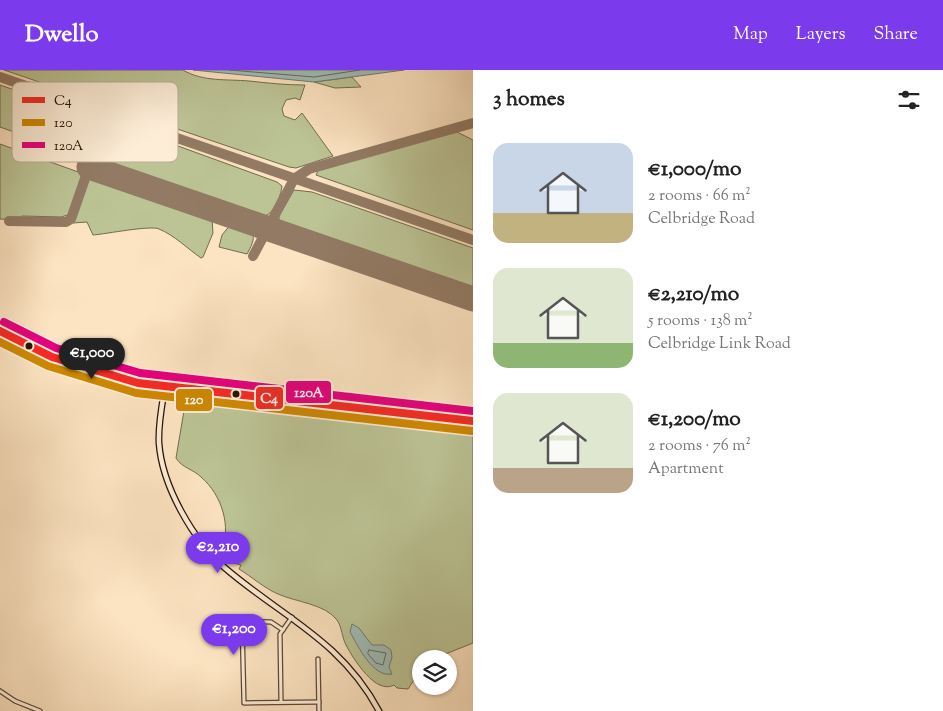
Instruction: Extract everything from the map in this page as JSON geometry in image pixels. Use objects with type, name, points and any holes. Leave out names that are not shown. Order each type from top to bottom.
[{"type":"main road","points":[[0,331],[46,355],[134,382],[165,387],[473,420]]},
{"type":"main road","points":[[165,387],[159,420],[159,445],[164,470],[174,496],[199,538],[217,561],[292,617],[338,655],[379,711]]},
{"type":"street","points":[[281,702],[280,639],[282,630],[292,617]]},
{"type":"street","points":[[282,630],[271,622],[242,621],[244,703],[319,702]]},
{"type":"street","points":[[318,659],[319,711]]},
{"type":"street","points":[[0,691],[14,701],[40,711]]},
{"type":"green space","points":[[4,70],[183,70],[191,74],[215,79],[305,85],[300,100],[295,98],[286,100],[282,109],[284,116],[295,120],[302,113],[333,156],[296,168],[289,167],[178,129],[178,82],[39,82]]},
{"type":"green space","points":[[352,77],[361,87],[335,88],[314,82]]},
{"type":"green space","points":[[0,85],[12,89],[12,131],[0,127]]},
{"type":"green space","points":[[457,132],[473,140],[473,230],[316,175],[319,169]]},
{"type":"green space","points":[[0,144],[12,148],[12,162],[50,162],[84,174],[71,214],[61,217],[22,216],[20,220],[0,219]]},
{"type":"green space","points":[[178,146],[277,182],[282,186],[276,205],[270,213],[263,216],[109,162],[178,162]]},
{"type":"green space","points":[[92,177],[212,219],[213,233],[203,257],[201,258],[175,238],[159,229],[138,229],[93,235],[87,222],[73,223],[87,180]]},
{"type":"green space","points":[[294,190],[312,192],[473,248],[473,290],[279,222],[279,216]]},
{"type":"green space","points":[[231,224],[252,233],[253,241],[247,254],[219,247],[222,235]]},
{"type":"green space","points":[[186,399],[473,423],[473,643],[456,650],[412,650],[412,683],[408,689],[397,688],[394,685],[387,687],[373,681],[354,659],[345,642],[339,623],[332,615],[318,607],[273,592],[239,569],[241,565],[234,563],[221,553],[224,543],[225,522],[215,493],[201,477],[181,464],[176,458]]},
{"type":"water","points":[[193,70],[404,70],[314,82]]},
{"type":"water","points":[[352,624],[359,628],[372,645],[384,645],[391,650],[392,657],[389,667],[392,674],[385,674],[379,671],[367,660],[350,632]]},
{"type":"taxiway","points":[[0,77],[15,82]]},
{"type":"taxiway","points":[[253,256],[294,179],[309,169],[473,123]]},
{"type":"taxiway","points":[[178,138],[473,240]]},
{"type":"taxiway","points":[[9,221],[66,222],[71,219],[90,162]]},
{"type":"runway","points":[[89,167],[473,299]]},
{"type":"transit line","name":"120A","points":[[4,322],[56,348],[140,373],[473,411]]},
{"type":"transit line","name":"C4","points":[[0,331],[52,357],[138,383],[473,421]]},
{"type":"transit line","name":"120","points":[[0,342],[48,366],[136,393],[472,431]]}]
